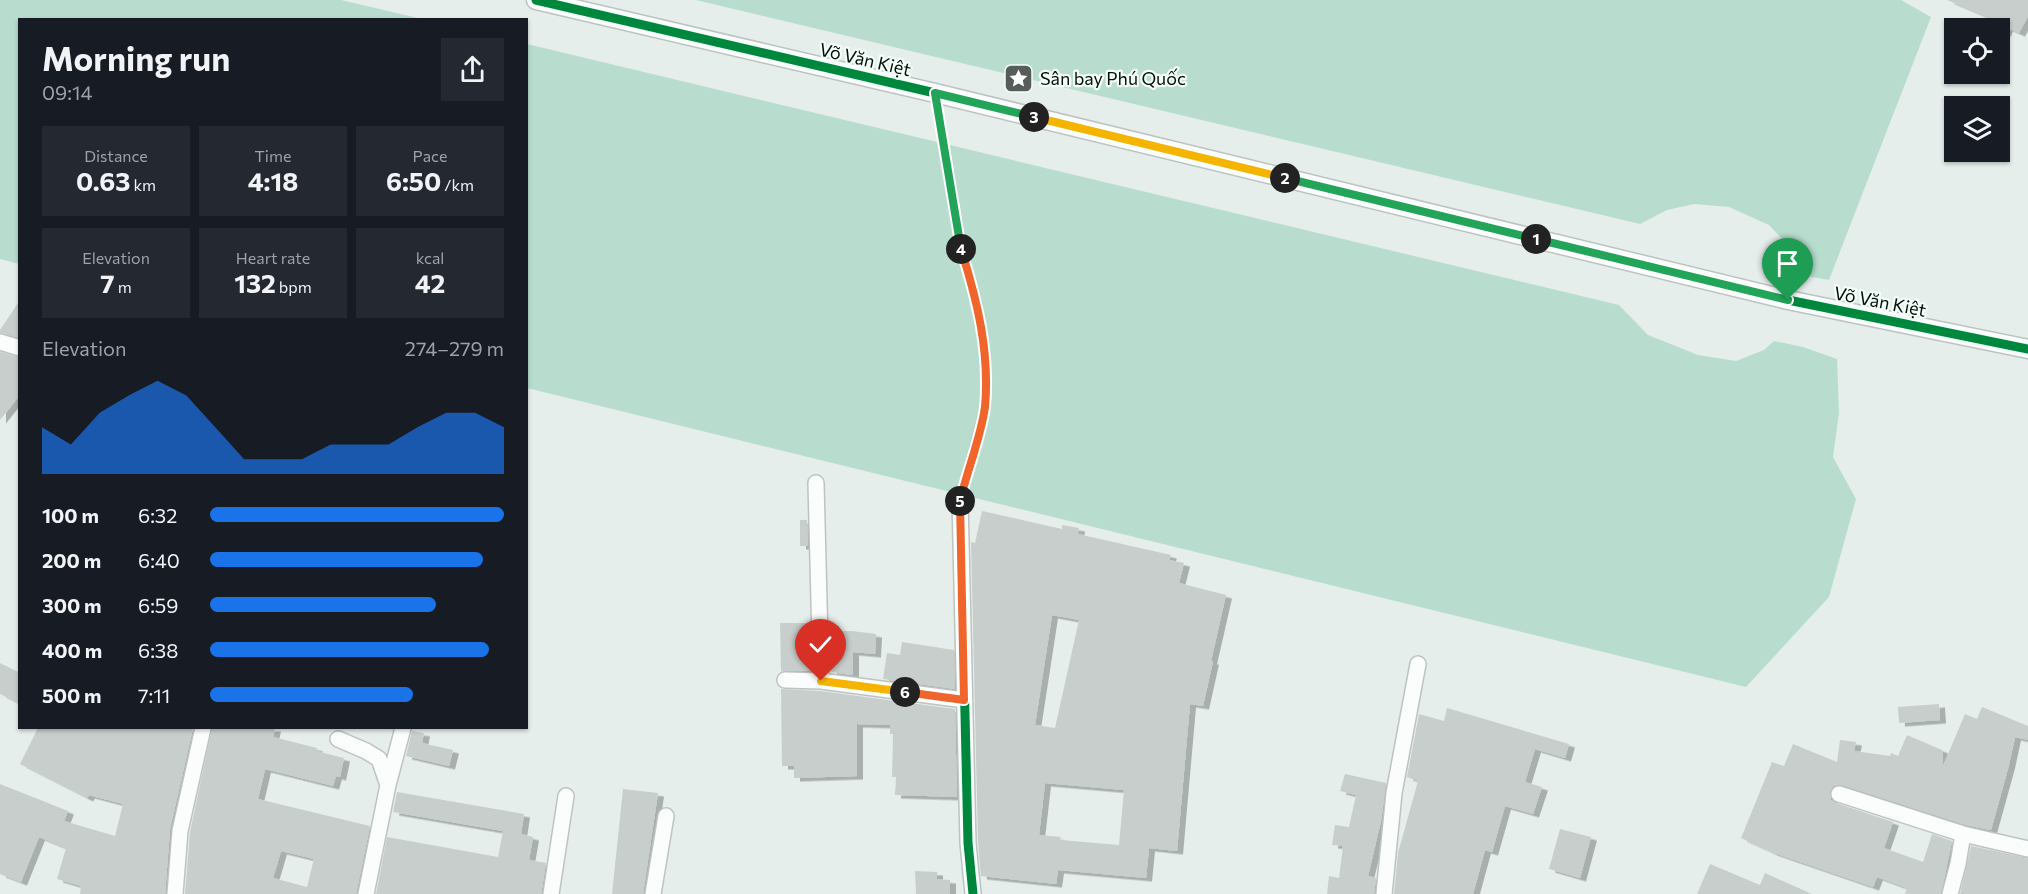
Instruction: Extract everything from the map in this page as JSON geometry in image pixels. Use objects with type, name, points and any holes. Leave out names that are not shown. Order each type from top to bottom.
[{"type":"street","name":"Võ Văn Kiệt","points":[[544,1],[935,93],[1788,300],[2028,349]]},
{"type":"street","points":[[0,342],[18,347]]},
{"type":"street","points":[[816,483],[821,681]]},
{"type":"street","points":[[960,500],[968,843],[973,894]]},
{"type":"street","points":[[1384,894],[1394,793],[1418,664]]},
{"type":"street","points":[[785,680],[821,681],[964,700]]},
{"type":"street","points":[[175,894],[180,831],[203,729]]},
{"type":"street","points":[[366,894],[388,785],[403,729]]},
{"type":"street","points":[[338,739],[380,759],[388,785]]},
{"type":"street","points":[[1839,794],[1963,834],[2028,849]]},
{"type":"street","points":[[551,894],[566,796]]},
{"type":"street","points":[[653,894],[666,816]]},
{"type":"street","points":[[1950,894],[1963,834]]},
{"type":"lane","points":[[935,93],[960,244],[978,305],[987,367],[984,409],[960,500]]},
{"type":"green space","points":[[0,0],[341,0],[418,18],[18,18],[18,264],[0,259]]},
{"type":"green space","points":[[696,0],[1901,0],[1931,17],[1829,280],[1801,275],[1799,257],[1769,225],[1729,207],[1694,204],[1667,210],[1640,224]]},
{"type":"green space","points":[[528,44],[1619,305],[1648,335],[1698,355],[1736,361],[1764,350],[1774,341],[1803,347],[1837,359],[1839,413],[1833,457],[1856,499],[1829,597],[1746,687],[528,388]]},
{"type":"building","points":[[1947,0],[2028,0],[2028,16],[2019,33],[2010,29],[2010,18],[1990,18]]},
{"type":"building","points":[[18,303],[18,338],[0,333]]},
{"type":"building","points":[[0,352],[18,356],[18,398],[0,420]]},
{"type":"building","points":[[982,511],[1062,529],[1062,525],[1079,528],[1078,534],[1171,555],[1169,560],[1184,563],[1179,583],[1226,595],[1203,706],[1190,704],[1177,851],[1149,848],[1146,878],[1058,870],[1056,884],[981,876],[978,842],[971,542],[975,543]],"holes":[[[1052,615],[1079,620],[1055,728],[1035,725]],[[1045,783],[1124,790],[1119,845],[1060,840],[1061,837],[1039,835]]]},
{"type":"building","points":[[800,520],[807,520],[808,546],[800,546]]},
{"type":"building","points":[[780,623],[810,623],[811,671],[781,671]]},
{"type":"building","points":[[830,631],[876,634],[875,654],[853,652],[853,675],[831,672]]},
{"type":"building","points":[[902,642],[954,650],[955,689],[883,679],[887,653],[900,655]]},
{"type":"building","points":[[0,663],[18,672],[18,703],[0,694]]},
{"type":"building","points":[[781,689],[820,691],[955,709],[957,797],[895,795],[896,777],[892,777],[893,734],[890,734],[890,725],[857,724],[857,776],[794,778],[794,766],[782,766]]},
{"type":"building","points":[[1939,704],[1940,720],[1899,723],[1898,707]]},
{"type":"building","points":[[1982,707],[2028,726],[2028,740],[2015,737],[1991,830],[1966,825],[1842,785],[1833,786],[1830,792],[1831,800],[1836,803],[1893,822],[1884,848],[1923,862],[1932,834],[1952,841],[1941,894],[1905,894],[1907,888],[1877,877],[1873,887],[1774,853],[1741,838],[1772,762],[1784,766],[1793,744],[1837,762],[1840,740],[1856,742],[1854,751],[1890,756],[1891,753],[1898,756],[1907,735],[1942,750],[1943,766],[1965,714],[1977,719]]},
{"type":"building","points":[[1447,708],[1569,744],[1565,758],[1535,749],[1525,782],[1542,787],[1533,814],[1505,806],[1492,852],[1485,850],[1473,894],[1394,894],[1398,853],[1418,781],[1407,777],[1419,714],[1444,721]]},
{"type":"building","points":[[38,729],[193,729],[170,829],[165,894],[80,894],[81,886],[57,879],[66,848],[39,837],[21,882],[0,874],[0,784],[68,811],[64,821],[115,836],[123,804],[89,795],[87,798],[20,764]]},
{"type":"building","points":[[212,729],[275,729],[273,737],[317,748],[316,751],[344,758],[340,777],[336,776],[333,786],[265,769],[258,799],[370,826],[356,894],[185,894],[190,832]],"holes":[[[281,851],[314,859],[307,887],[273,878]]]},
{"type":"building","points":[[412,731],[424,733],[422,743],[453,750],[449,766],[406,756]]},
{"type":"building","points":[[1345,774],[1386,783],[1381,821],[1368,876],[1376,878],[1374,894],[1327,894],[1329,876],[1339,878],[1343,846],[1332,845],[1335,825],[1349,827],[1356,795],[1340,791]]},
{"type":"building","points":[[623,789],[658,793],[643,894],[612,894]]},
{"type":"building","points":[[397,792],[524,814],[521,834],[533,837],[529,860],[546,863],[541,894],[376,894],[387,837],[498,857],[503,831],[393,812]]},
{"type":"building","points":[[1560,829],[1591,837],[1580,878],[1549,869]]},
{"type":"building","points":[[1971,846],[2028,858],[2028,894],[1960,894]]},
{"type":"building","points":[[1710,864],[1760,885],[1765,873],[1812,894],[1697,894]]},
{"type":"building","points":[[915,871],[937,872],[937,879],[950,880],[950,894],[916,894]]},
{"type":"cycle path","points":[[536,0],[935,93],[1788,300],[2028,349]]},
{"type":"cycle path","points":[[960,500],[968,843],[973,894]]},
{"type":"place","name":"Sân bay Phú Quốc","points":[[1019,79]]},
{"type":"route","points":[[821,681],[964,700],[960,500],[984,409],[987,367],[978,305],[960,244],[935,93],[1788,300]]}]
